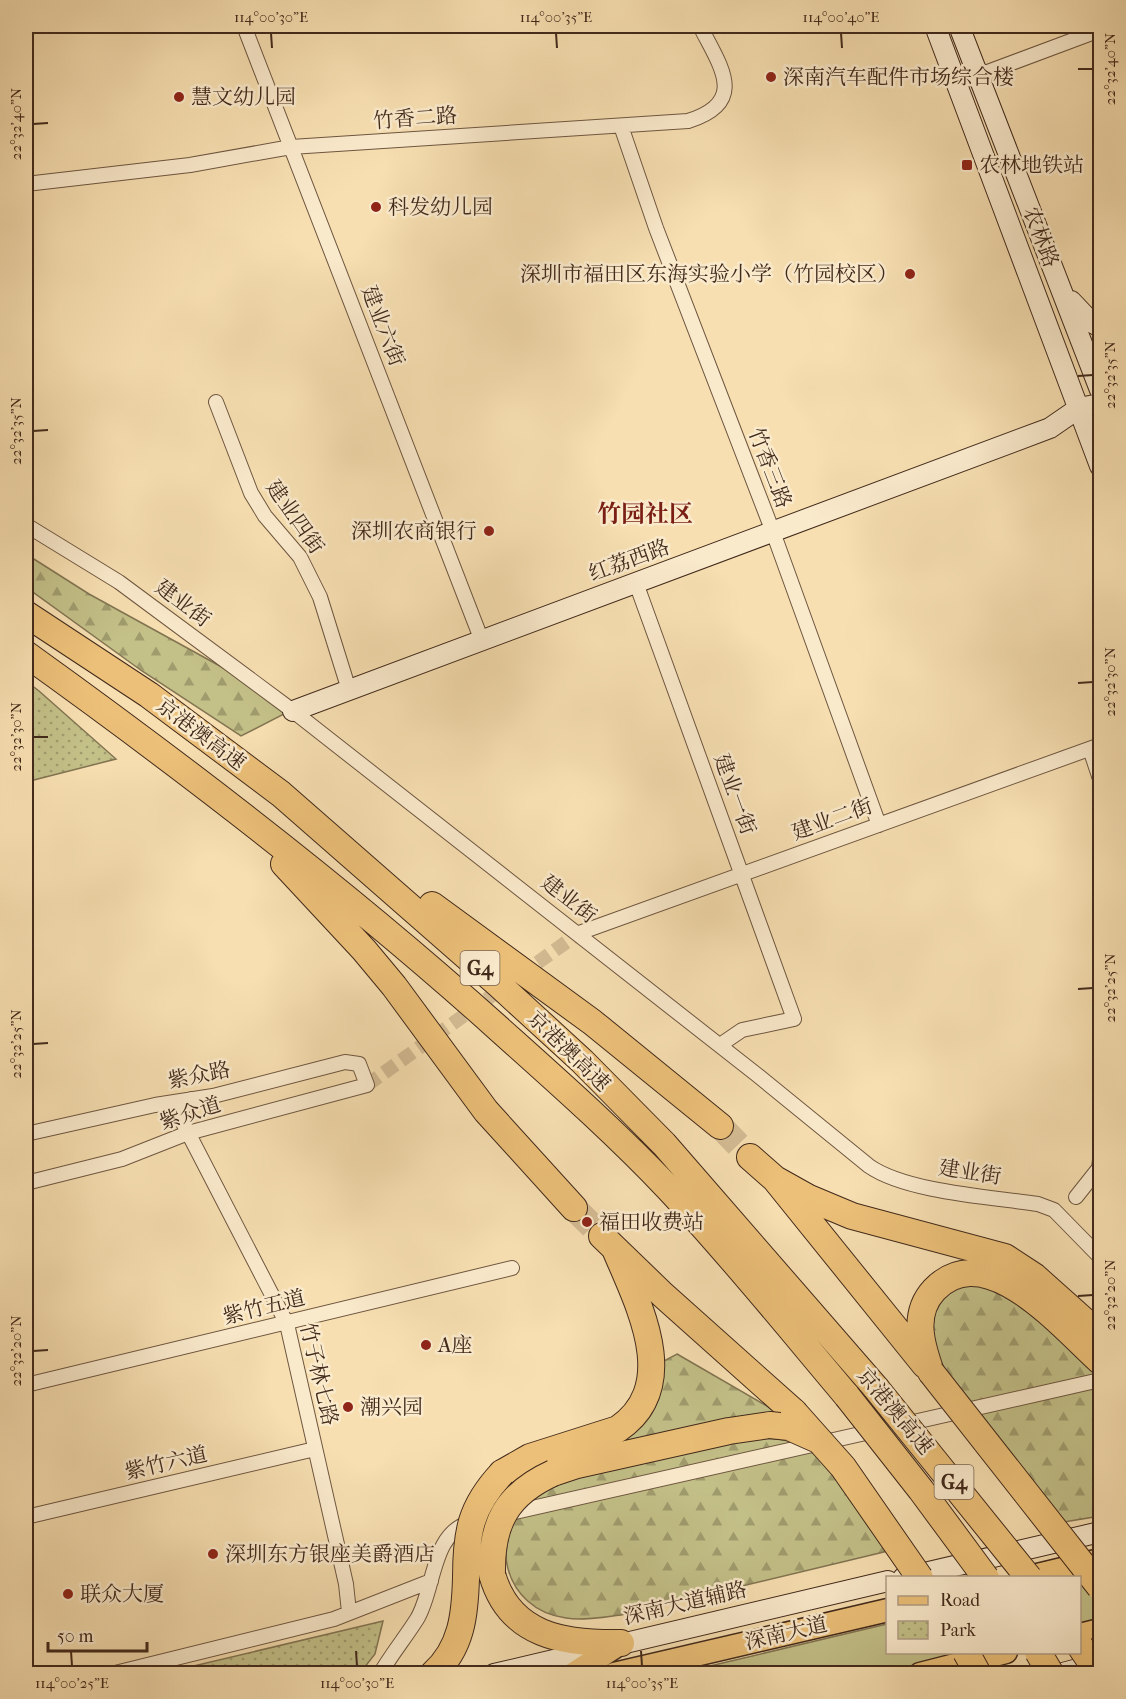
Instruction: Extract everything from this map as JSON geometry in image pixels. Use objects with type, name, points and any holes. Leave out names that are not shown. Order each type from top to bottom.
[{"type":"highway","name":"京港澳高速","points":[[26,614],[149,695],[281,794],[447,938],[582,1061],[671,1153],[876,1388],[1025,1576]]},
{"type":"highway","name":"京港澳高速","points":[[26,654],[201,782],[383,928],[582,1103],[675,1196],[750,1280],[847,1396],[985,1576]]},
{"type":"highway","points":[[201,782],[287,866],[364,950],[394,986],[486,1111],[574,1208]]},
{"type":"highway","points":[[281,794],[592,1022],[720,1126]]},
{"type":"highway","points":[[750,1157],[775,1179],[1101,1587]]},
{"type":"highway","points":[[775,1179],[809,1198],[852,1216],[909,1233],[991,1251],[1005,1257],[1034,1276],[1095,1348]]},
{"type":"highway","points":[[433,1674],[449,1656],[464,1621],[466,1545],[472,1517],[488,1488],[502,1473],[530,1457],[618,1429],[629,1421],[645,1399],[652,1370],[648,1336],[609,1242],[663,1295],[794,1412],[857,1485],[919,1576]]},
{"type":"highway","points":[[931,1372],[921,1336],[922,1309],[937,1287],[950,1277],[965,1273],[981,1273],[1006,1281],[1095,1348]]},
{"type":"highway","points":[[621,1643],[569,1641],[537,1631],[523,1623],[502,1602],[492,1574],[494,1536],[508,1505],[521,1491],[554,1473],[718,1434],[770,1425],[803,1431],[830,1451]]},
{"type":"highway","points":[[1081,1647],[1099,1674]]},
{"type":"highway","points":[[967,1654],[978,1674]]},
{"type":"highway","points":[[1039,1654],[1051,1674]]},
{"type":"main road","name":"农林路","points":[[935,26],[1101,466]]},
{"type":"main road","name":"农林路","points":[[959,26],[1099,382]]},
{"type":"main road","points":[[1060,285],[1075,307],[1090,322],[1101,327]]},
{"type":"main road","name":"红荔西路","points":[[293,711],[1050,428],[1079,408],[1099,382]]},
{"type":"main road","name":"红荔西路","points":[[1079,408],[1101,404]]},
{"type":"main road","points":[[912,1576],[1101,1532]]},
{"type":"main road","points":[[1035,1576],[1101,1560]]},
{"type":"main road","name":"深南大道辅路","points":[[494,1674],[886,1581]]},
{"type":"main road","name":"深南大道","points":[[614,1674],[886,1610]]},
{"type":"main road","points":[[1081,1635],[1101,1630]]},
{"type":"main road","points":[[573,1674],[621,1643]]},
{"type":"main road","points":[[920,1674],[1002,1654]]},
{"type":"main road","points":[[1059,1674],[1101,1663]]},
{"type":"street","name":"建业六街","points":[[244,26],[482,641]]},
{"type":"street","name":"竹香二路","points":[[26,184],[190,165],[291,147],[688,121],[718,107],[723,99],[724,81],[700,26]]},
{"type":"street","points":[[958,83],[1101,30]]},
{"type":"street","name":"竹香三路","points":[[621,126],[656,228],[772,532],[879,825]]},
{"type":"street","name":"建业四街","points":[[216,402],[251,493],[265,516],[300,557],[320,597],[349,690]]},
{"type":"street","name":"建业街","points":[[26,525],[119,582],[293,711],[579,933],[878,1173],[910,1184],[1038,1204],[1054,1210],[1101,1257]]},
{"type":"street","name":"建业一街","points":[[636,583],[794,1019],[742,1029],[720,1046]]},
{"type":"street","points":[[1095,747],[1101,780]]},
{"type":"street","name":"建业二街","points":[[579,933],[1095,747]]},
{"type":"street","name":"紫众路","points":[[26,1134],[213,1096],[345,1062],[359,1064],[367,1085]]},
{"type":"street","name":"紫众道","points":[[26,1183],[122,1159],[188,1133],[367,1085]]},
{"type":"street","name":"竹子林七路","points":[[191,1099],[182,1108],[181,1119],[287,1324],[346,1584],[349,1612]]},
{"type":"street","points":[[1076,1197],[1099,1168],[1101,1160]]},
{"type":"street","name":"紫竹五道","points":[[26,1385],[512,1268]]},
{"type":"street","points":[[380,1674],[418,1618],[448,1537],[467,1523],[1101,1380]]},
{"type":"street","name":"紫竹六道","points":[[26,1517],[315,1449]]},
{"type":"street","points":[[111,1674],[287,1632],[349,1612],[430,1581]]},
{"type":"green space","points":[[26,554],[89,594],[229,671],[286,713],[241,736],[142,671],[26,587]]},
{"type":"green space","points":[[26,681],[39,691],[116,759],[26,782]]},
{"type":"green space","points":[[981,1283],[1032,1310],[1100,1375],[1100,1516],[1064,1522],[935,1366],[927,1330],[942,1295],[953,1287]]},
{"type":"green space","points":[[677,1354],[784,1416],[620,1443],[642,1427],[649,1418],[658,1399],[662,1362]]},
{"type":"green space","points":[[750,1438],[784,1440],[804,1447],[816,1455],[839,1479],[888,1551],[621,1615],[594,1618],[566,1618],[544,1612],[527,1601],[515,1586],[508,1568],[506,1549],[509,1530],[519,1512],[547,1488],[601,1469]]},
{"type":"green space","points":[[1100,1574],[1100,1621],[1081,1626],[1081,1579]]},
{"type":"green space","points":[[383,1621],[375,1654],[360,1673],[164,1673]]},
{"type":"green space","points":[[886,1624],[886,1654],[967,1654],[884,1673],[676,1674]]},
{"type":"tunnel","points":[[367,1085],[579,933]]},
{"type":"tunnel","points":[[720,1126],[750,1157]]},
{"type":"tunnel","points":[[574,1208],[602,1236]]},
{"type":"place","name":"深南汽车配件市场综合楼","points":[[771,77]]},
{"type":"place","name":"慧文幼儿园","points":[[179,97]]},
{"type":"place","name":"农林地铁站","points":[[967,165]]},
{"type":"place","name":"科发幼儿园","points":[[376,207]]},
{"type":"place","name":"深圳市福田区东海实验小学（竹园校区）","points":[[910,274]]},
{"type":"place","name":"深圳农商银行","points":[[489,531]]},
{"type":"place","name":"福田收费站","points":[[587,1222]]},
{"type":"place","name":"A座","points":[[426,1345]]},
{"type":"place","name":"潮兴园","points":[[348,1407]]},
{"type":"place","name":"深圳东方银座美爵酒店","points":[[213,1554]]},
{"type":"place","name":"联众大厦","points":[[68,1594]]},
{"type":"district","name":"竹园社区","points":[[645,514]]}]
